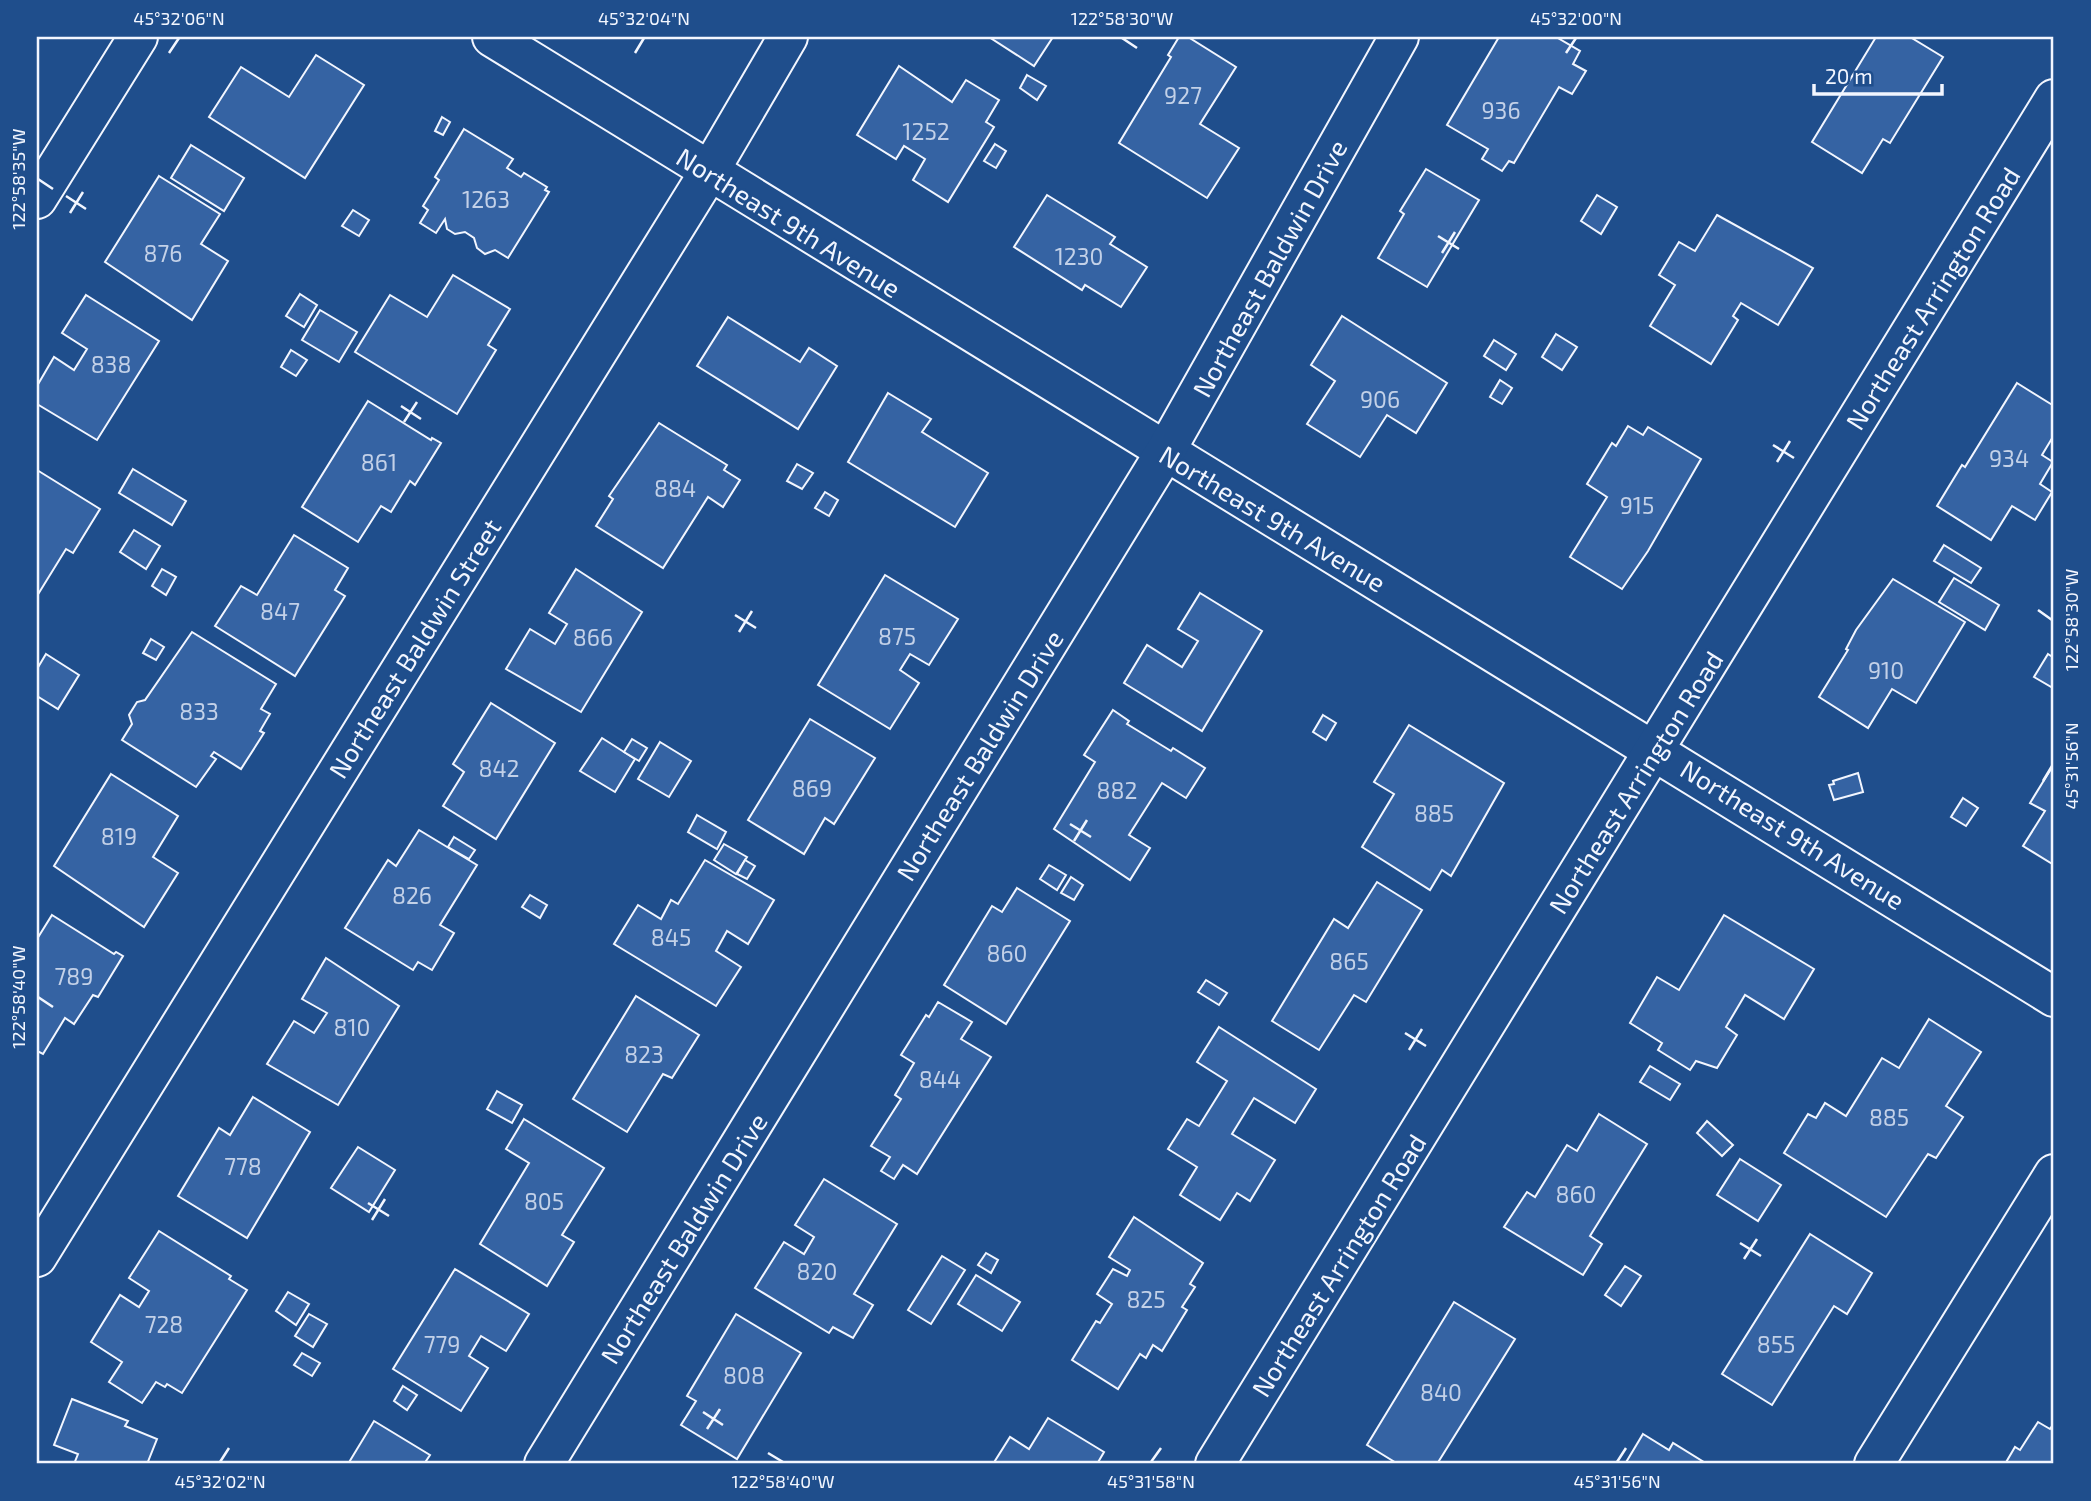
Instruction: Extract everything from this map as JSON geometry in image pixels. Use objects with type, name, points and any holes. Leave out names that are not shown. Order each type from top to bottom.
[{"type":"street","points":[[43,176],[138,37]]},
{"type":"street","name":"Northeast 9th Avenue","points":[[492,37],[1165,453],[1655,749],[2054,997]]},
{"type":"street","name":"Northeast Baldwin Street","points":[[37,1257],[709,172],[788,37]]},
{"type":"street","name":"Northeast Baldwin Drive","points":[[544,1464],[1165,453],[1399,37]]},
{"type":"street","name":"Northeast Arrington Road","points":[[1215,1464],[2054,99]]},
{"type":"street","points":[[1874,1464],[2054,1174]]},
{"type":"building","points":[[989,37],[1053,37],[1034,66]]},
{"type":"building","points":[[1179,37],[1188,37],[1236,67],[1200,124],[1239,148],[1207,198],[1119,143],[1171,57],[1168,55]]},
{"type":"building","points":[[1499,37],[1556,37],[1580,51],[1573,64],[1586,71],[1572,94],[1559,87],[1514,163],[1509,161],[1502,171],[1482,159],[1488,149],[1447,125]]},
{"type":"building","points":[[1876,37],[1910,37],[1943,57],[1890,143],[1883,139],[1862,173],[1812,142]]},
{"type":"building","points":[[316,55],[364,85],[305,178],[209,117],[241,67],[289,97]]},
{"type":"building","points":[[899,66],[952,102],[966,80],[999,100],[986,122],[994,127],[948,202],[913,180],[925,159],[904,146],[896,159],[857,135]]},
{"type":"building","points":[[1027,75],[1046,86],[1037,100],[1020,88]]},
{"type":"building","points":[[442,117],[450,122],[443,135],[435,131]]},
{"type":"building","points":[[464,129],[513,159],[507,168],[521,177],[524,173],[547,187],[545,190],[549,192],[508,258],[495,250],[485,254],[477,248],[474,238],[465,232],[455,234],[447,229],[445,219],[436,233],[420,223],[428,210],[423,206],[439,180],[435,177]]},
{"type":"building","points":[[995,144],[1006,151],[996,168],[984,161]]},
{"type":"building","points":[[191,145],[244,178],[224,211],[171,178]]},
{"type":"building","points":[[1426,169],[1479,200],[1427,287],[1378,258],[1404,214],[1400,211]]},
{"type":"building","points":[[159,176],[220,214],[201,244],[228,261],[192,320],[105,262]]},
{"type":"building","points":[[1047,195],[1115,237],[1110,244],[1147,267],[1121,307],[1085,285],[1082,290],[1014,247]]},
{"type":"building","points":[[1597,195],[1617,207],[1601,234],[1581,221]]},
{"type":"building","points":[[353,210],[369,220],[359,236],[342,226]]},
{"type":"building","points":[[1717,215],[1813,268],[1778,325],[1741,303],[1733,316],[1738,320],[1711,364],[1650,326],[1675,285],[1659,275],[1679,242],[1695,251]]},
{"type":"building","points":[[453,275],[510,309],[488,345],[496,350],[457,414],[355,352],[390,295],[427,317]]},
{"type":"building","points":[[300,294],[317,305],[304,327],[286,316]]},
{"type":"building","points":[[86,295],[159,341],[97,440],[37,404],[37,386],[54,357],[74,370],[87,349],[62,333]]},
{"type":"building","points":[[320,310],[357,332],[339,362],[302,340]]},
{"type":"building","points":[[1342,316],[1447,383],[1416,433],[1387,415],[1360,457],[1307,424],[1335,381],[1311,365]]},
{"type":"building","points":[[728,317],[800,362],[809,348],[837,366],[798,429],[697,366]]},
{"type":"building","points":[[1556,334],[1577,347],[1562,370],[1542,357]]},
{"type":"building","points":[[1494,340],[1516,354],[1506,370],[1484,356]]},
{"type":"building","points":[[291,350],[307,360],[296,376],[281,367]]},
{"type":"building","points":[[1500,380],[1512,388],[1502,404],[1490,397]]},
{"type":"building","points":[[2017,383],[2054,406],[2054,435],[2042,455],[2053,462],[2040,484],[2052,492],[2035,520],[2012,506],[1991,540],[1937,506],[1962,465],[1965,467]]},
{"type":"building","points":[[888,393],[931,419],[922,432],[988,473],[955,527],[848,462]]},
{"type":"building","points":[[368,401],[431,440],[432,438],[441,443],[415,485],[410,481],[391,512],[381,506],[358,542],[302,507]]},
{"type":"building","points":[[659,423],[727,465],[724,470],[740,480],[723,507],[708,497],[663,568],[596,526],[613,499],[609,496]]},
{"type":"building","points":[[1628,426],[1643,435],[1648,427],[1701,459],[1648,551],[1622,589],[1570,557],[1607,497],[1587,484],[1612,443],[1616,446]]},
{"type":"building","points":[[797,464],[813,473],[802,489],[787,481]]},
{"type":"building","points":[[133,469],[186,501],[172,525],[119,493]]},
{"type":"building","points":[[37,470],[100,509],[73,553],[66,549],[37,596]]},
{"type":"building","points":[[825,492],[838,500],[829,516],[815,508]]},
{"type":"building","points":[[134,530],[160,546],[146,569],[120,552]]},
{"type":"building","points":[[294,535],[348,568],[335,590],[345,596],[295,676],[215,626],[241,586],[257,595]]},
{"type":"building","points":[[1944,545],[1981,568],[1971,583],[1934,561]]},
{"type":"building","points":[[162,569],[176,577],[166,595],[152,586]]},
{"type":"building","points":[[576,569],[642,612],[581,712],[506,669],[530,629],[555,644],[567,624],[549,613]]},
{"type":"building","points":[[885,575],[958,619],[929,665],[910,654],[900,670],[919,683],[890,729],[818,685]]},
{"type":"building","points":[[1954,578],[1999,605],[1985,630],[1939,602]]},
{"type":"building","points":[[1893,579],[1965,622],[1916,703],[1892,689],[1868,728],[1819,697],[1848,650],[1846,649],[1856,630]]},
{"type":"building","points":[[1200,593],[1262,631],[1202,731],[1124,683],[1147,645],[1182,667],[1198,641],[1178,629]]},
{"type":"building","points":[[192,632],[276,684],[261,709],[270,714],[260,731],[264,733],[241,769],[214,752],[211,756],[216,759],[196,787],[122,740],[132,724],[129,715],[137,702],[145,700]]},
{"type":"building","points":[[151,639],[164,647],[156,660],[143,653]]},
{"type":"building","points":[[46,654],[79,675],[58,709],[37,696],[37,669]]},
{"type":"building","points":[[2048,654],[2054,658],[2053,688],[2034,677]]},
{"type":"building","points":[[491,703],[555,743],[496,839],[443,806],[464,772],[453,764]]},
{"type":"building","points":[[1113,710],[1129,721],[1127,724],[1205,768],[1186,798],[1162,783],[1129,835],[1150,848],[1130,880],[1054,829],[1095,762],[1084,755]]},
{"type":"building","points":[[1323,715],[1336,723],[1326,740],[1313,732]]},
{"type":"building","points":[[810,719],[875,758],[834,824],[825,818],[804,854],[748,820]]},
{"type":"building","points":[[1409,725],[1504,783],[1451,876],[1442,870],[1430,890],[1362,847],[1394,794],[1374,782]]},
{"type":"building","points":[[602,738],[635,759],[615,792],[580,771]]},
{"type":"building","points":[[632,739],[647,748],[639,761],[624,752]]},
{"type":"building","points":[[660,742],[691,761],[669,797],[638,779]]},
{"type":"building","points":[[2054,764],[2054,865],[2023,846],[2045,811],[2030,803]]},
{"type":"building","points":[[1858,773],[1863,792],[1834,800],[1829,785],[1834,784],[1833,781]]},
{"type":"building","points":[[111,774],[178,816],[153,857],[178,873],[144,927],[54,866]]},
{"type":"building","points":[[1963,798],[1978,808],[1966,826],[1951,817]]},
{"type":"building","points":[[697,815],[726,832],[717,849],[688,832]]},
{"type":"building","points":[[419,830],[477,865],[440,925],[454,933],[432,970],[418,962],[413,970],[345,928],[388,860],[396,866]]},
{"type":"building","points":[[454,837],[475,850],[469,859],[448,847]]},
{"type":"building","points":[[724,844],[747,857],[736,874],[714,860]]},
{"type":"building","points":[[705,860],[774,900],[748,944],[727,931],[716,951],[741,967],[716,1006],[614,944],[638,905],[661,919],[671,900],[678,904]]},
{"type":"building","points":[[745,860],[755,866],[747,879],[737,874]]},
{"type":"building","points":[[1049,865],[1066,875],[1057,890],[1040,879]]},
{"type":"building","points":[[1071,877],[1083,885],[1074,900],[1061,893]]},
{"type":"building","points":[[1377,882],[1422,910],[1366,1002],[1354,995],[1319,1050],[1272,1021],[1334,919],[1348,928]]},
{"type":"building","points":[[1017,888],[1070,921],[1006,1024],[944,985],[992,906],[1002,912]]},
{"type":"building","points":[[530,895],[547,905],[540,918],[522,907]]},
{"type":"building","points":[[52,915],[114,954],[116,952],[123,956],[98,997],[93,995],[74,1024],[65,1018],[43,1054],[37,1051],[37,939]]},
{"type":"building","points":[[1724,915],[1814,969],[1784,1019],[1745,995],[1726,1027],[1737,1035],[1717,1068],[1696,1061],[1690,1070],[1658,1050],[1662,1043],[1630,1023],[1657,977],[1679,990]]},
{"type":"building","points":[[326,958],[399,1006],[338,1105],[267,1064],[294,1021],[314,1033],[327,1013],[302,999]]},
{"type":"building","points":[[1206,980],[1227,993],[1219,1005],[1198,992]]},
{"type":"building","points":[[636,996],[699,1035],[672,1078],[663,1074],[627,1132],[573,1099]]},
{"type":"building","points":[[938,1002],[972,1022],[961,1039],[991,1057],[917,1174],[903,1165],[894,1179],[881,1171],[890,1157],[871,1146],[901,1099],[895,1095],[914,1063],[901,1055],[926,1015],[929,1017]]},
{"type":"building","points":[[1929,1019],[1981,1052],[1946,1106],[1963,1117],[1936,1158],[1928,1154],[1886,1217],[1784,1153],[1808,1114],[1816,1118],[1825,1103],[1846,1116],[1882,1058],[1899,1068]]},
{"type":"building","points":[[1219,1027],[1316,1089],[1295,1123],[1254,1098],[1232,1134],[1275,1160],[1250,1201],[1237,1193],[1220,1220],[1180,1195],[1197,1167],[1168,1149],[1187,1119],[1199,1126],[1227,1081],[1197,1062]]},
{"type":"building","points":[[1650,1066],[1680,1084],[1670,1100],[1640,1082]]},
{"type":"building","points":[[497,1091],[522,1105],[512,1123],[487,1109]]},
{"type":"building","points":[[253,1097],[310,1132],[247,1238],[178,1196],[219,1128],[230,1135]]},
{"type":"building","points":[[1599,1114],[1647,1144],[1590,1236],[1602,1244],[1583,1275],[1504,1227],[1527,1192],[1535,1197],[1567,1145],[1577,1151]]},
{"type":"building","points":[[524,1119],[604,1168],[562,1235],[574,1242],[547,1286],[480,1244],[529,1163],[506,1149]]},
{"type":"building","points":[[1707,1121],[1733,1145],[1722,1156],[1697,1133]]},
{"type":"building","points":[[358,1147],[395,1170],[369,1212],[331,1188]]},
{"type":"building","points":[[1740,1159],[1781,1185],[1758,1221],[1717,1195]]},
{"type":"building","points":[[824,1179],[897,1224],[854,1294],[873,1305],[853,1338],[833,1327],[829,1333],[755,1288],[784,1242],[804,1254],[814,1237],[795,1225]]},
{"type":"building","points":[[1134,1217],[1203,1263],[1190,1284],[1195,1287],[1182,1307],[1187,1310],[1162,1351],[1153,1345],[1146,1358],[1140,1354],[1118,1389],[1072,1360],[1096,1321],[1100,1323],[1112,1304],[1097,1294],[1113,1269],[1127,1276],[1130,1270],[1109,1257]]},
{"type":"building","points":[[159,1231],[231,1276],[229,1279],[247,1290],[182,1393],[167,1384],[165,1387],[156,1382],[142,1403],[109,1382],[122,1362],[91,1342],[120,1295],[139,1307],[149,1291],[129,1278]]},
{"type":"building","points":[[1810,1234],[1872,1273],[1847,1314],[1834,1306],[1772,1405],[1722,1374]]},
{"type":"building","points":[[986,1253],[998,1260],[991,1273],[978,1265]]},
{"type":"building","points":[[942,1256],[965,1270],[931,1324],[908,1310]]},
{"type":"building","points":[[1625,1266],[1641,1276],[1621,1306],[1605,1295]]},
{"type":"building","points":[[455,1269],[529,1314],[506,1351],[481,1336],[469,1356],[488,1368],[461,1411],[393,1369]]},
{"type":"building","points":[[976,1275],[1020,1302],[1002,1331],[958,1304]]},
{"type":"building","points":[[288,1292],[309,1304],[296,1325],[276,1311]]},
{"type":"building","points":[[1454,1302],[1515,1339],[1437,1464],[1398,1464],[1367,1445]]},
{"type":"building","points":[[309,1314],[327,1324],[313,1347],[295,1336]]},
{"type":"building","points":[[736,1314],[801,1353],[737,1459],[681,1425],[696,1401],[687,1396]]},
{"type":"building","points":[[302,1353],[320,1363],[312,1376],[294,1365]]},
{"type":"building","points":[[403,1386],[417,1395],[407,1410],[394,1401]]},
{"type":"building","points":[[72,1399],[128,1421],[125,1426],[157,1439],[147,1464],[74,1464],[78,1454],[54,1445]]},
{"type":"building","points":[[1048,1418],[1104,1452],[1097,1464],[993,1464],[1010,1437],[1029,1449]]},
{"type":"building","points":[[374,1421],[430,1455],[424,1464],[348,1464]]},
{"type":"building","points":[[2038,1422],[2050,1429],[2054,1423],[2054,1464],[2005,1464],[2015,1447],[2020,1450]]},
{"type":"building","points":[[1643,1434],[1669,1450],[1673,1443],[1707,1464],[1625,1464]]}]
